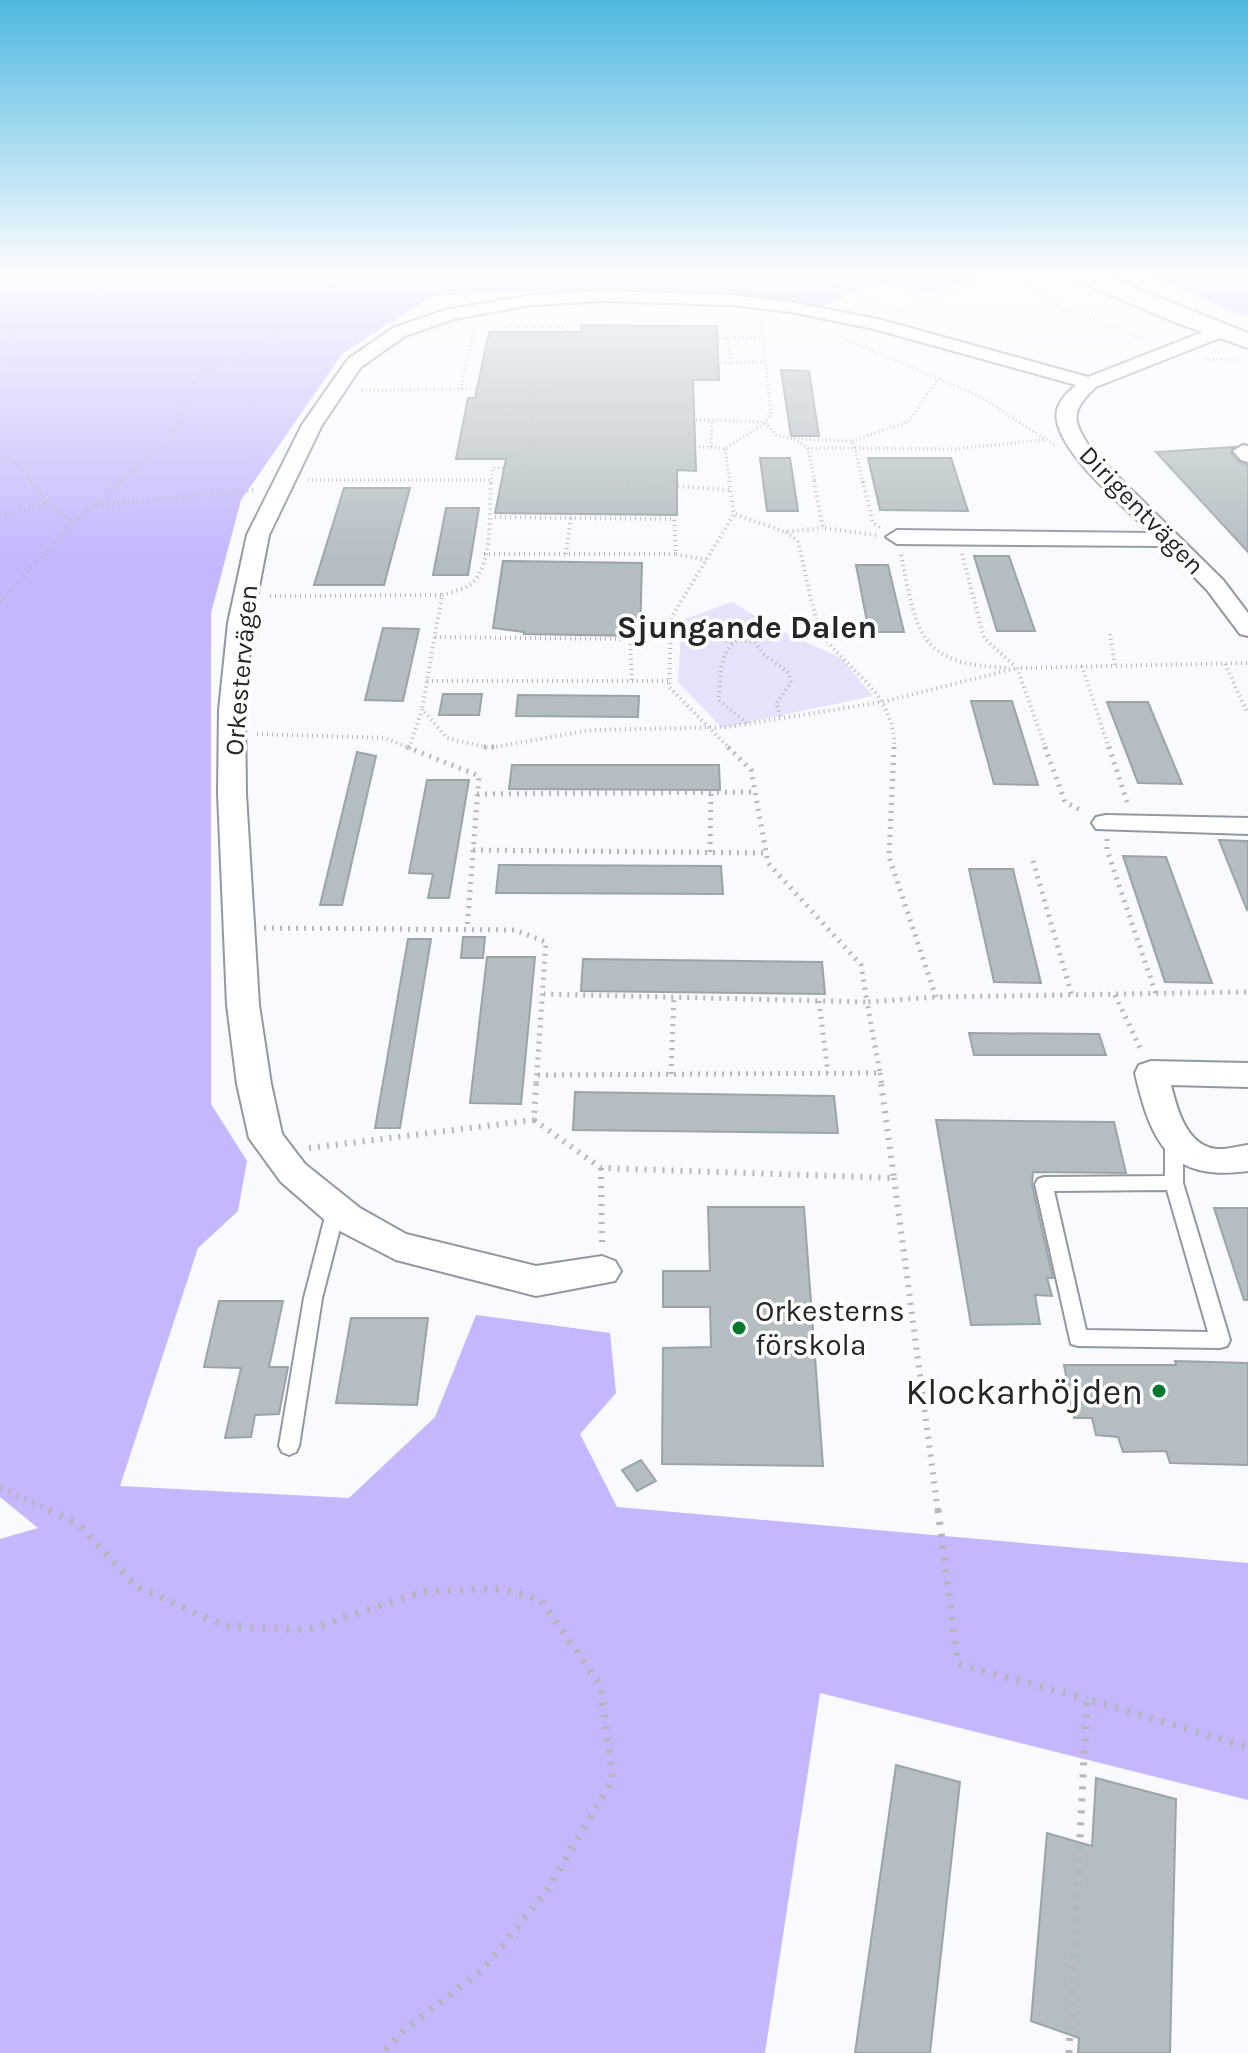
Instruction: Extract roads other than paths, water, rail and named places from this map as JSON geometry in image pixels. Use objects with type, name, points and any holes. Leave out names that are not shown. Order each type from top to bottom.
[{"type":"street","name":"Orkestervägen","points":[[349,369],[333,390],[281,484],[258,535],[240,623],[232,733],[239,928],[243,1005],[254,1084],[266,1138],[293,1173],[336,1209],[396,1246],[536,1281],[602,1271]]},
{"type":"street","name":"Orkestervägen","points":[[1036,369],[1089,383]]},
{"type":"street","points":[[1089,383],[1125,369]]},
{"type":"street","name":"Dirigentvägen","points":[[1089,383],[1071,400],[1066,412],[1068,429],[1085,456],[1215,585],[1248,629]]},
{"type":"street","points":[[897,537],[1169,540]]},
{"type":"street","points":[[1106,823],[1248,826]]},
{"type":"street","points":[[1248,1075],[1151,1073],[1159,1105],[1174,1141],[1212,1162],[1248,1158]]},
{"type":"lane","points":[[1174,1141],[1174,1183],[1220,1340],[1078,1338],[1044,1184],[1174,1183]]},
{"type":"lane","points":[[289,1446],[313,1298],[336,1209]]},
{"type":"place","name":"Orkesterns förskola","points":[[739,1328]]},
{"type":"place","name":"Klockarhöjden","points":[[1159,1391]]},
{"type":"district","name":"Sjungande Dalen","points":[[747,627]]}]
